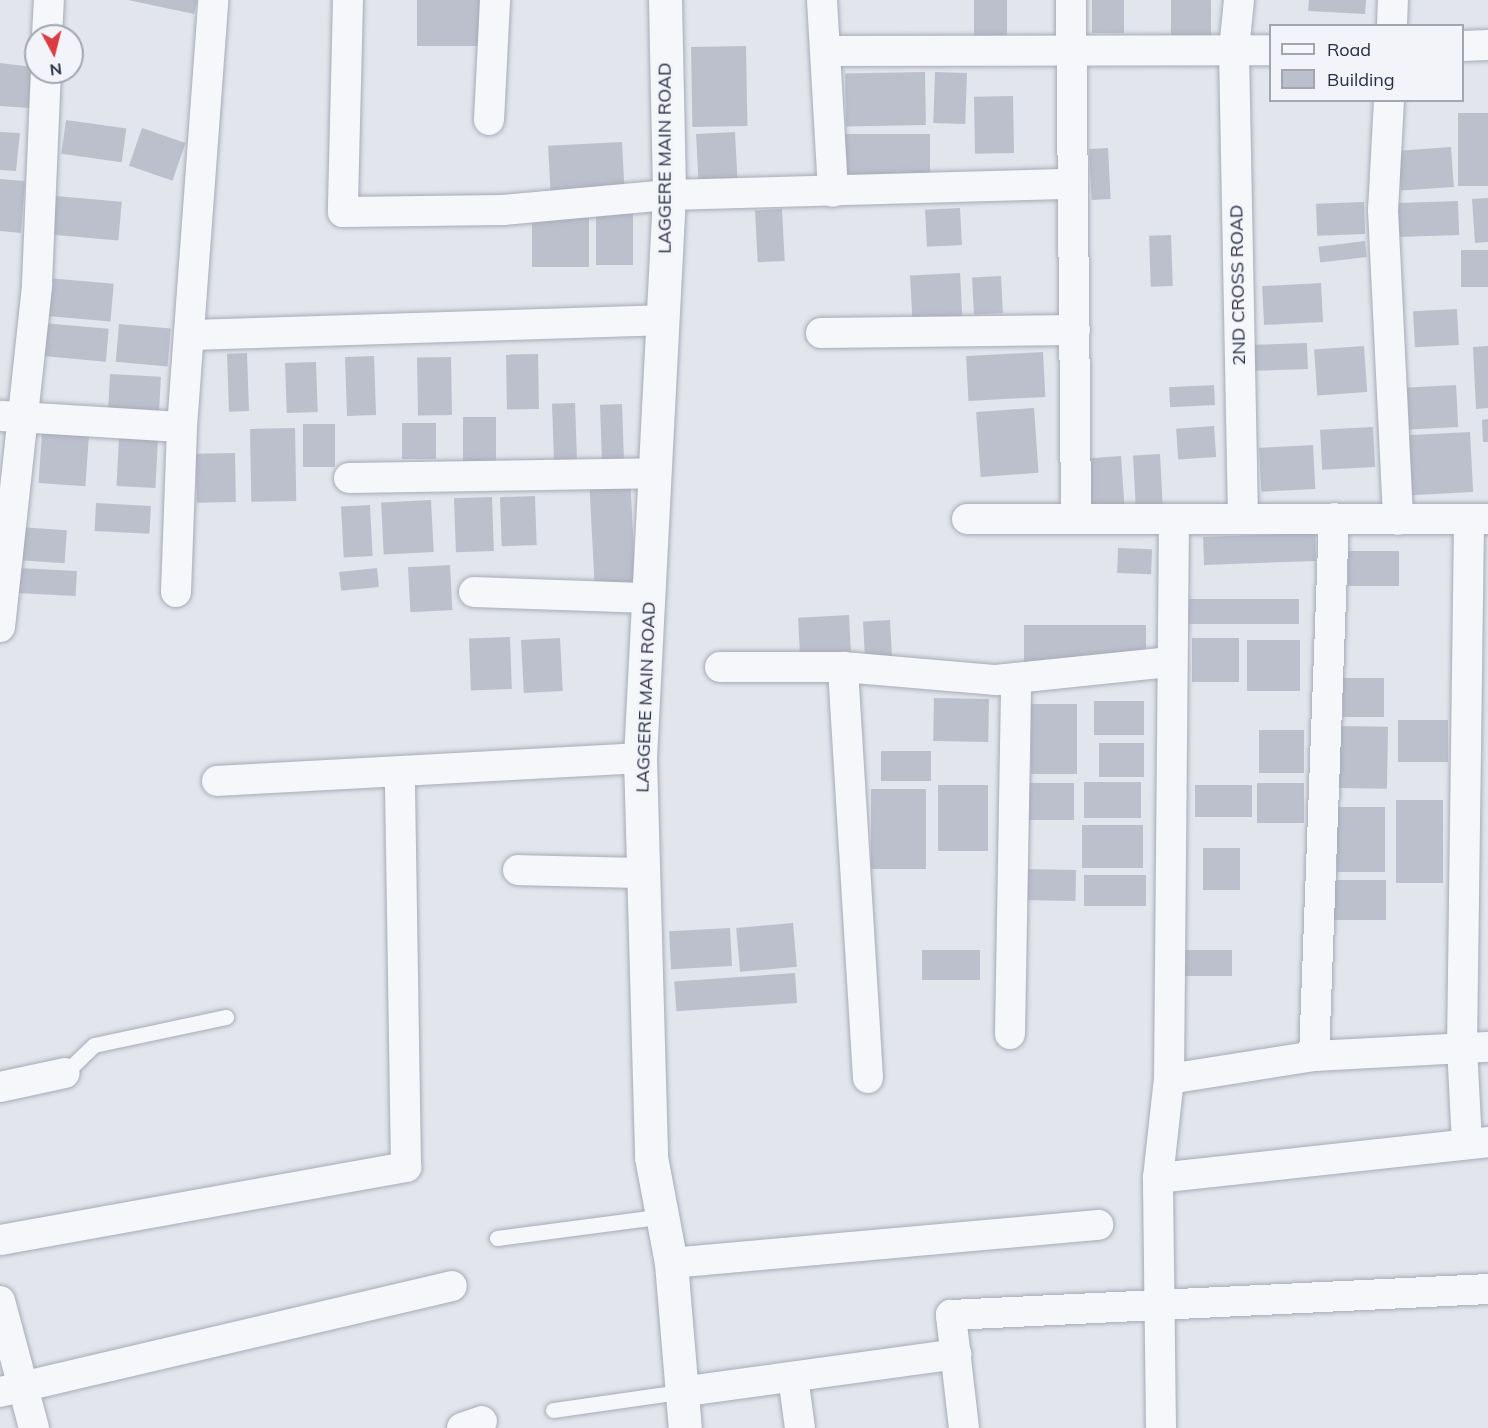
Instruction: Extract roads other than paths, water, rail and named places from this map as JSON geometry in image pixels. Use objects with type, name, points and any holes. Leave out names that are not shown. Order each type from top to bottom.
[{"type":"street","points":[[48,24],[49,0]]},
{"type":"street","points":[[176,592],[182,427],[192,335],[213,0]]},
{"type":"street","points":[[348,0],[343,212],[503,210],[669,195],[1073,184]]},
{"type":"street","points":[[489,120],[495,0]]},
{"type":"street","name":"LAGGERE MAIN ROAD","points":[[664,0],[669,195],[640,758],[645,873],[651,1157],[671,1263],[680,1392],[685,1428]]},
{"type":"street","points":[[822,0],[828,51],[833,192]]},
{"type":"street","points":[[1071,0],[1076,515]]},
{"type":"street","name":"2ND CROSS ROAD","points":[[1239,0],[1234,50],[1243,519]]},
{"type":"street","points":[[1392,24],[1393,0]]},
{"type":"street","points":[[1464,46],[1488,45]]},
{"type":"street","points":[[828,51],[1269,51]]},
{"type":"street","points":[[0,627],[10,415],[37,284],[45,84]]},
{"type":"street","points":[[1389,102],[1383,210],[1398,520]]},
{"type":"street","points":[[192,335],[661,320]]},
{"type":"street","points":[[821,333],[1075,330]]},
{"type":"street","points":[[10,415],[182,427]]},
{"type":"street","points":[[349,477],[656,472]]},
{"type":"street","points":[[967,519],[1076,515],[1174,521],[1334,518],[1478,519],[1475,1048],[1477,1142],[1158,1179]]},
{"type":"street","points":[[1314,1056],[1334,518]]},
{"type":"street","points":[[1161,1428],[1158,1179],[1169,1079],[1174,521]]},
{"type":"street","points":[[474,592],[649,598]]},
{"type":"street","points":[[720,668],[843,667],[1016,678],[1171,662]]},
{"type":"street","points":[[843,667],[868,1078]]},
{"type":"street","points":[[1010,1034],[1016,678]]},
{"type":"street","points":[[217,781],[400,773],[640,758]]},
{"type":"street","points":[[0,1240],[406,1167],[400,773]]},
{"type":"street","points":[[518,870],[645,873]]},
{"type":"street","points":[[1169,1079],[1314,1056],[1475,1048]]},
{"type":"street","points":[[0,1088],[64,1073]]},
{"type":"street","points":[[671,1263],[1098,1225]]},
{"type":"street","points":[[13,1389],[452,1286]]},
{"type":"street","points":[[964,1428],[951,1315],[1488,1289]]},
{"type":"street","points":[[0,1301],[13,1389],[34,1428]]},
{"type":"street","points":[[680,1392],[956,1354]]},
{"type":"street","points":[[793,1377],[800,1428]]},
{"type":"lane","points":[[64,1073],[94,1045],[226,1017]]},
{"type":"lane","points":[[497,1238],[663,1216]]},
{"type":"lane","points":[[553,1410],[680,1392]]}]
